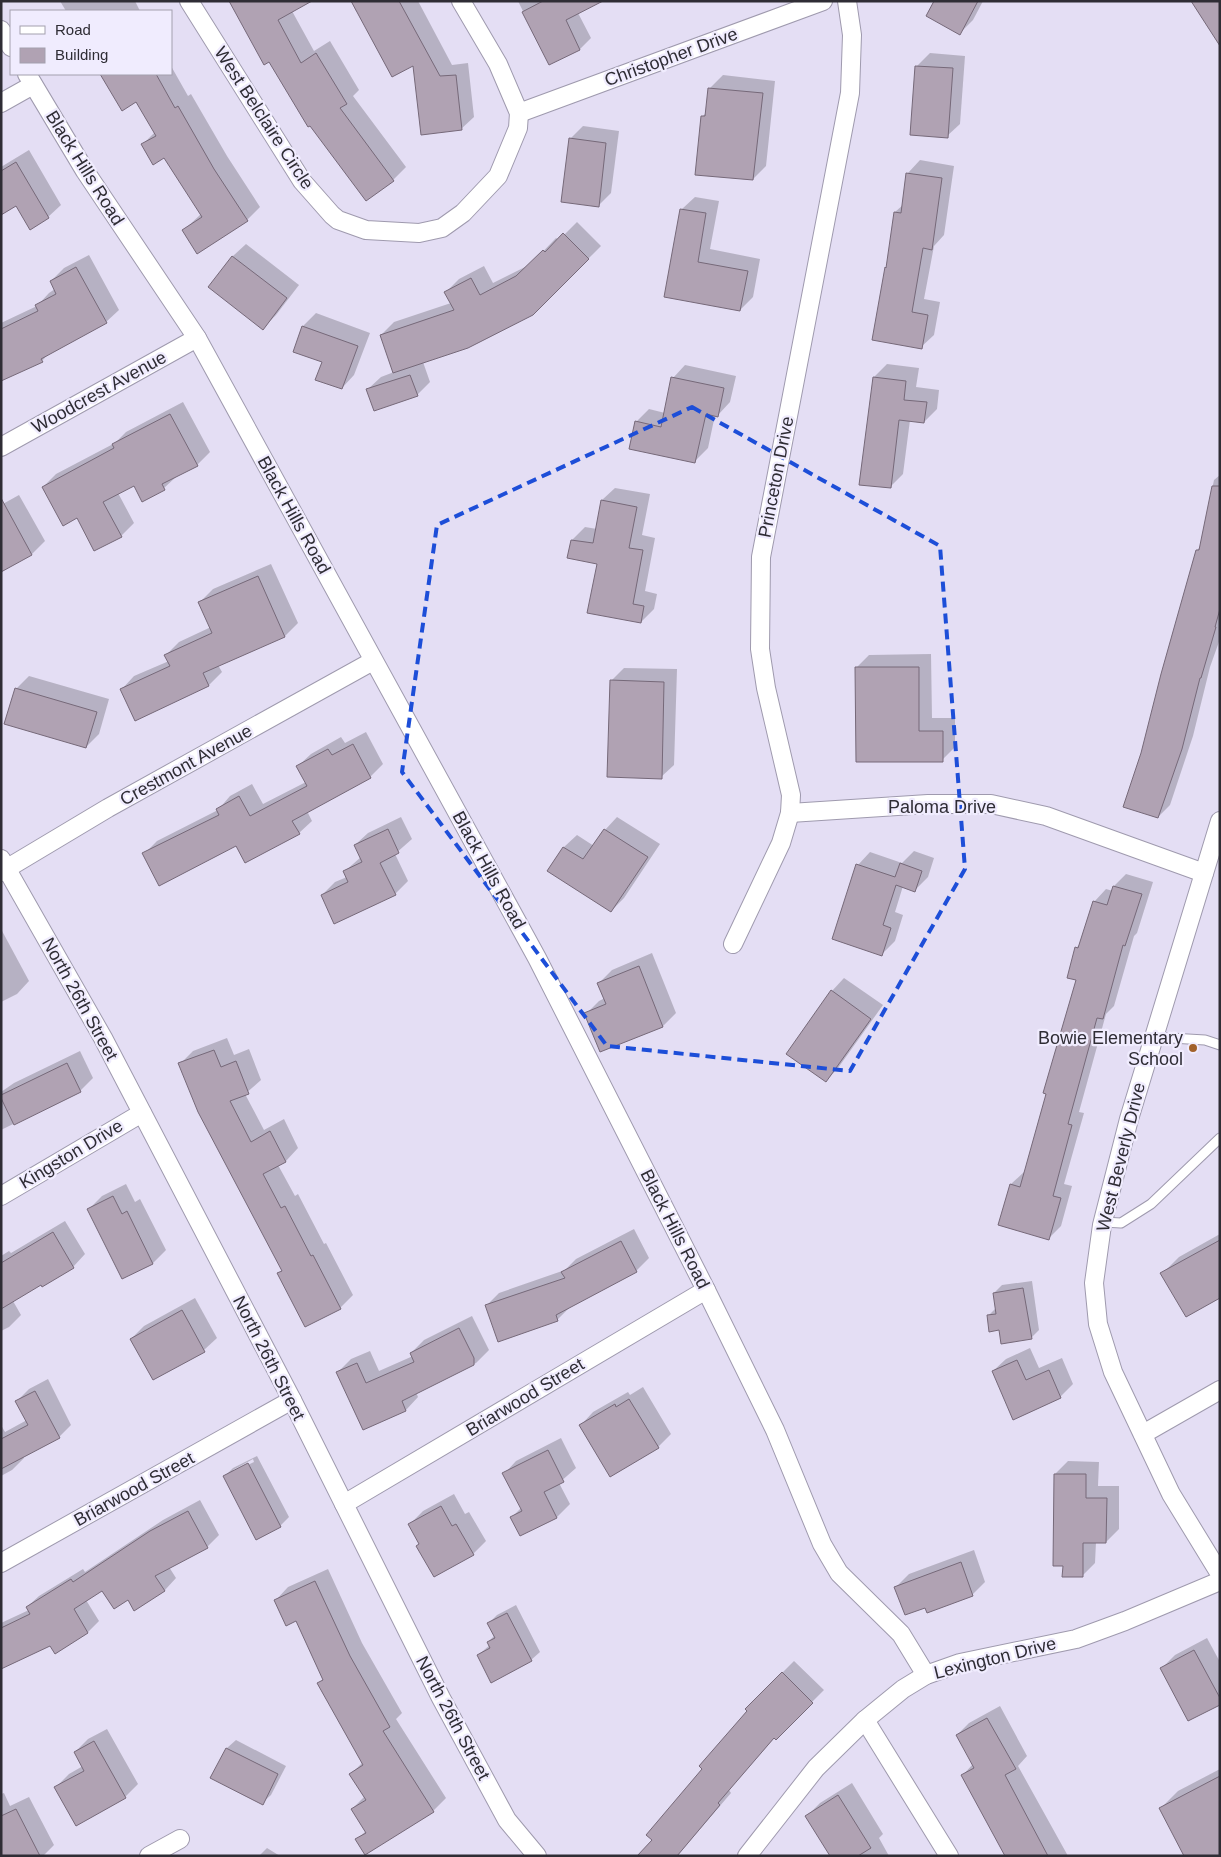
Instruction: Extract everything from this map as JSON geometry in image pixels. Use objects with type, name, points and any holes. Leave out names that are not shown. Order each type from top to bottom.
[{"type":"street","name":"West Belclaire Circle","points":[[189,1],[302,181],[338,220],[366,230],[419,233],[442,228],[464,214],[498,176],[518,128],[519,114]]},
{"type":"street","points":[[461,1],[498,64],[519,114]]},
{"type":"street","name":"Christopher Drive","points":[[519,114],[823,1]]},
{"type":"street","name":"Princeton Drive","points":[[733,944],[781,843],[790,813],[790,795],[766,688],[760,650],[761,557],[850,94],[852,35],[847,1]]},
{"type":"street","points":[[1,30],[10,45]]},
{"type":"street","points":[[1,103],[30,79]]},
{"type":"street","name":"Black Hills Road","points":[[30,79],[85,171],[197,338],[537,958],[775,1430],[826,1551],[838,1573],[901,1634],[926,1675]]},
{"type":"street","name":"Woodcrest Avenue","points":[[1,447],[197,338]]},
{"type":"street","name":"Crestmont Avenue","points":[[3,866],[373,661]]},
{"type":"street","name":"Paloma Drive","points":[[790,813],[928,804],[991,804],[1046,816],[1204,873]]},
{"type":"street","name":"West Beverly Drive","points":[[1220,822],[1128,1119],[1103,1222],[1094,1283],[1098,1324],[1113,1372],[1171,1494],[1220,1574]]},
{"type":"street","name":"North 26th Street","points":[[3,866],[103,1038],[292,1400],[441,1698],[507,1820],[537,1856]]},
{"type":"street","name":"Kingston Drive","points":[[1,1196],[142,1113]]},
{"type":"street","name":"Briarwood Street","points":[[344,1504],[706,1290]]},
{"type":"street","points":[[1142,1434],[1220,1390]]},
{"type":"street","name":"Briarwood Street","points":[[1,1563],[292,1400]]},
{"type":"street","name":"Lexington Drive","points":[[747,1856],[816,1768],[865,1720],[903,1689],[926,1675],[960,1663],[1076,1639],[1125,1622],[1220,1581]]},
{"type":"street","points":[[865,1720],[949,1856]]},
{"type":"street","points":[[149,1856],[180,1839]]},
{"type":"lane","points":[[1154,1037],[1204,1040],[1220,1045]]},
{"type":"lane","points":[[1103,1222],[1121,1223],[1151,1204],[1220,1138]]},
{"type":"highlighted area","points":[[692,407],[940,546],[965,869],[850,1071],[607,1046],[402,772],[437,525]]},
{"type":"building","points":[[229,1],[312,1],[278,20],[301,63],[316,53],[347,104],[340,108],[394,181],[366,201],[310,126],[308,127],[269,62],[264,65]]},
{"type":"building","points":[[351,1],[399,1],[440,76],[456,75],[462,130],[421,135],[413,66],[392,77]]},
{"type":"building","points":[[543,1],[603,1],[566,20],[580,50],[549,65],[522,12]]},
{"type":"building","points":[[934,1],[978,1],[960,35],[926,16]]},
{"type":"building","points":[[1191,1],[1220,1],[1220,46]]},
{"type":"building","points":[[915,66],[953,68],[948,138],[910,135]]},
{"type":"building","points":[[101,75],[157,75],[175,108],[178,106],[214,169],[248,221],[197,254],[182,230],[202,217],[164,158],[153,165],[141,144],[156,136],[136,102],[122,111]]},
{"type":"building","points":[[708,88],[763,93],[753,180],[695,175],[701,116],[705,116]]},
{"type":"building","points":[[569,138],[606,143],[599,207],[561,202]]},
{"type":"building","points":[[16,162],[49,218],[30,230],[16,206],[1,215],[1,171]]},
{"type":"building","points":[[906,173],[942,178],[932,250],[923,248],[912,312],[928,315],[922,349],[872,340],[886,268],[894,212],[901,213]]},
{"type":"building","points":[[680,209],[706,213],[698,262],[748,271],[740,311],[664,297]]},
{"type":"building","points":[[563,233],[589,259],[533,315],[468,348],[393,373],[380,335],[454,310],[444,292],[471,278],[480,295],[516,276],[543,250],[545,252]]},
{"type":"building","points":[[232,256],[287,298],[263,330],[208,287]]},
{"type":"building","points":[[76,267],[107,323],[41,359],[43,362],[1,381],[1,329],[38,311],[35,305],[56,294],[50,281]]},
{"type":"building","points":[[302,326],[358,346],[342,389],[315,380],[322,362],[293,352]]},
{"type":"building","points":[[410,375],[418,396],[374,411],[366,389]]},
{"type":"building","points":[[671,377],[724,388],[718,417],[706,414],[695,463],[629,449],[635,421],[661,427]]},
{"type":"building","points":[[873,377],[906,381],[904,400],[927,402],[924,423],[899,420],[891,488],[859,485]]},
{"type":"building","points":[[170,414],[198,466],[162,484],[165,490],[142,502],[134,486],[103,502],[122,537],[94,551],[77,518],[63,526],[42,487],[114,448],[112,444]]},
{"type":"building","points":[[1212,486],[1220,486],[1220,609],[1182,749],[1158,818],[1123,807],[1141,753],[1196,550],[1199,550]]},
{"type":"building","points":[[1,498],[32,555],[1,572]]},
{"type":"building","points":[[601,500],[637,507],[629,548],[643,550],[633,604],[644,606],[641,623],[587,613],[597,564],[567,558],[571,540],[593,543]]},
{"type":"building","points":[[258,576],[285,637],[203,673],[209,686],[135,721],[120,689],[170,666],[164,655],[212,633],[198,602]]},
{"type":"building","points":[[855,667],[919,667],[919,731],[943,731],[943,762],[856,762]]},
{"type":"building","points":[[610,680],[664,682],[662,779],[607,777]]},
{"type":"building","points":[[15,688],[97,712],[86,748],[4,724]]},
{"type":"building","points":[[353,744],[371,778],[292,821],[300,834],[245,863],[236,846],[159,886],[142,853],[219,815],[216,809],[239,796],[250,816],[307,786],[296,766],[328,749],[332,755]]},
{"type":"building","points":[[388,829],[399,853],[380,863],[396,895],[334,924],[321,895],[348,882],[343,871],[362,862],[354,845]]},
{"type":"building","points":[[604,829],[648,857],[611,912],[547,871],[563,847],[583,859]]},
{"type":"building","points":[[900,863],[922,871],[915,892],[896,885],[883,925],[891,928],[882,956],[832,939],[856,864],[895,877]]},
{"type":"building","points":[[1113,886],[1142,894],[1125,946],[1123,945],[1103,1019],[1097,1018],[1068,1124],[1072,1125],[1053,1196],[1061,1198],[1049,1240],[998,1225],[1010,1184],[1020,1187],[1046,1094],[1043,1093],[1076,980],[1067,978],[1075,947],[1078,948],[1093,901],[1107,905]]},
{"type":"building","points":[[639,966],[663,1027],[600,1052],[584,1013],[606,1004],[597,983]]},
{"type":"building","points":[[831,990],[871,1019],[826,1082],[786,1054]]},
{"type":"building","points":[[214,1050],[221,1067],[236,1061],[249,1094],[230,1101],[251,1142],[270,1131],[286,1162],[263,1174],[281,1208],[285,1206],[341,1309],[305,1327],[277,1273],[282,1271],[198,1112],[178,1063]]},
{"type":"building","points":[[67,1063],[81,1092],[14,1125],[1,1095]]},
{"type":"building","points":[[113,1196],[122,1214],[127,1211],[153,1264],[122,1279],[87,1209]]},
{"type":"building","points":[[53,1232],[74,1268],[1,1309],[1,1263]]},
{"type":"building","points":[[1220,1240],[1220,1298],[1186,1317],[1160,1273]]},
{"type":"building","points":[[621,1241],[637,1272],[556,1315],[558,1321],[498,1342],[485,1305],[565,1278],[561,1272]]},
{"type":"building","points":[[1023,1288],[1032,1339],[1001,1344],[999,1330],[989,1332],[987,1315],[996,1314],[993,1293]]},
{"type":"building","points":[[182,1310],[205,1352],[153,1380],[130,1339]]},
{"type":"building","points":[[459,1328],[474,1358],[474,1365],[402,1401],[406,1411],[363,1430],[336,1372],[357,1363],[366,1383],[414,1362],[410,1353]]},
{"type":"building","points":[[1017,1360],[1026,1380],[1049,1370],[1061,1398],[1013,1420],[992,1371]]},
{"type":"building","points":[[35,1391],[60,1438],[1,1469],[1,1439],[28,1425],[15,1401]]},
{"type":"building","points":[[629,1399],[659,1448],[610,1477],[579,1425],[615,1404],[616,1407]]},
{"type":"building","points":[[548,1450],[564,1482],[544,1492],[557,1518],[520,1536],[510,1517],[522,1511],[502,1473]]},
{"type":"building","points":[[248,1463],[281,1527],[256,1540],[223,1476]]},
{"type":"building","points":[[1054,1474],[1086,1474],[1086,1498],[1107,1498],[1106,1543],[1083,1543],[1083,1577],[1062,1577],[1063,1566],[1053,1566]]},
{"type":"building","points":[[441,1506],[452,1526],[456,1524],[474,1555],[434,1577],[416,1546],[419,1544],[408,1524]]},
{"type":"building","points":[[188,1511],[208,1548],[155,1576],[165,1591],[134,1611],[128,1600],[114,1609],[102,1591],[74,1609],[88,1633],[55,1654],[50,1646],[1,1669],[1,1628],[30,1614],[26,1607],[71,1579],[73,1582],[150,1531]]},
{"type":"building","points":[[961,1562],[973,1596],[927,1613],[925,1608],[905,1615],[894,1587]]},
{"type":"building","points":[[315,1581],[350,1656],[390,1727],[383,1731],[434,1812],[365,1855],[355,1839],[366,1833],[351,1809],[366,1800],[349,1774],[363,1765],[317,1683],[323,1680],[296,1621],[286,1626],[274,1600]]},
{"type":"building","points":[[507,1613],[532,1661],[491,1683],[477,1655],[490,1648],[487,1642],[495,1638],[487,1623]]},
{"type":"building","points":[[1194,1650],[1220,1698],[1220,1705],[1188,1721],[1160,1668]]},
{"type":"building","points":[[782,1672],[813,1703],[776,1740],[774,1738],[718,1803],[720,1805],[677,1856],[637,1856],[652,1840],[646,1835],[702,1769],[699,1766],[747,1711],[745,1709]]},
{"type":"building","points":[[987,1718],[1016,1769],[1005,1775],[1048,1856],[1005,1856],[961,1775],[974,1768],[956,1735]]},
{"type":"building","points":[[94,1741],[126,1798],[76,1826],[54,1787],[84,1771],[74,1752]]},
{"type":"building","points":[[226,1748],[278,1774],[263,1805],[210,1778]]},
{"type":"building","points":[[1220,1776],[1220,1856],[1184,1856],[1159,1808]]},
{"type":"building","points":[[838,1795],[871,1848],[858,1856],[830,1856],[805,1816]]},
{"type":"building","points":[[16,1809],[40,1856],[1,1856],[1,1816]]},
{"type":"place","name":"Bowie Elementary School","points":[[1193,1048]]}]
